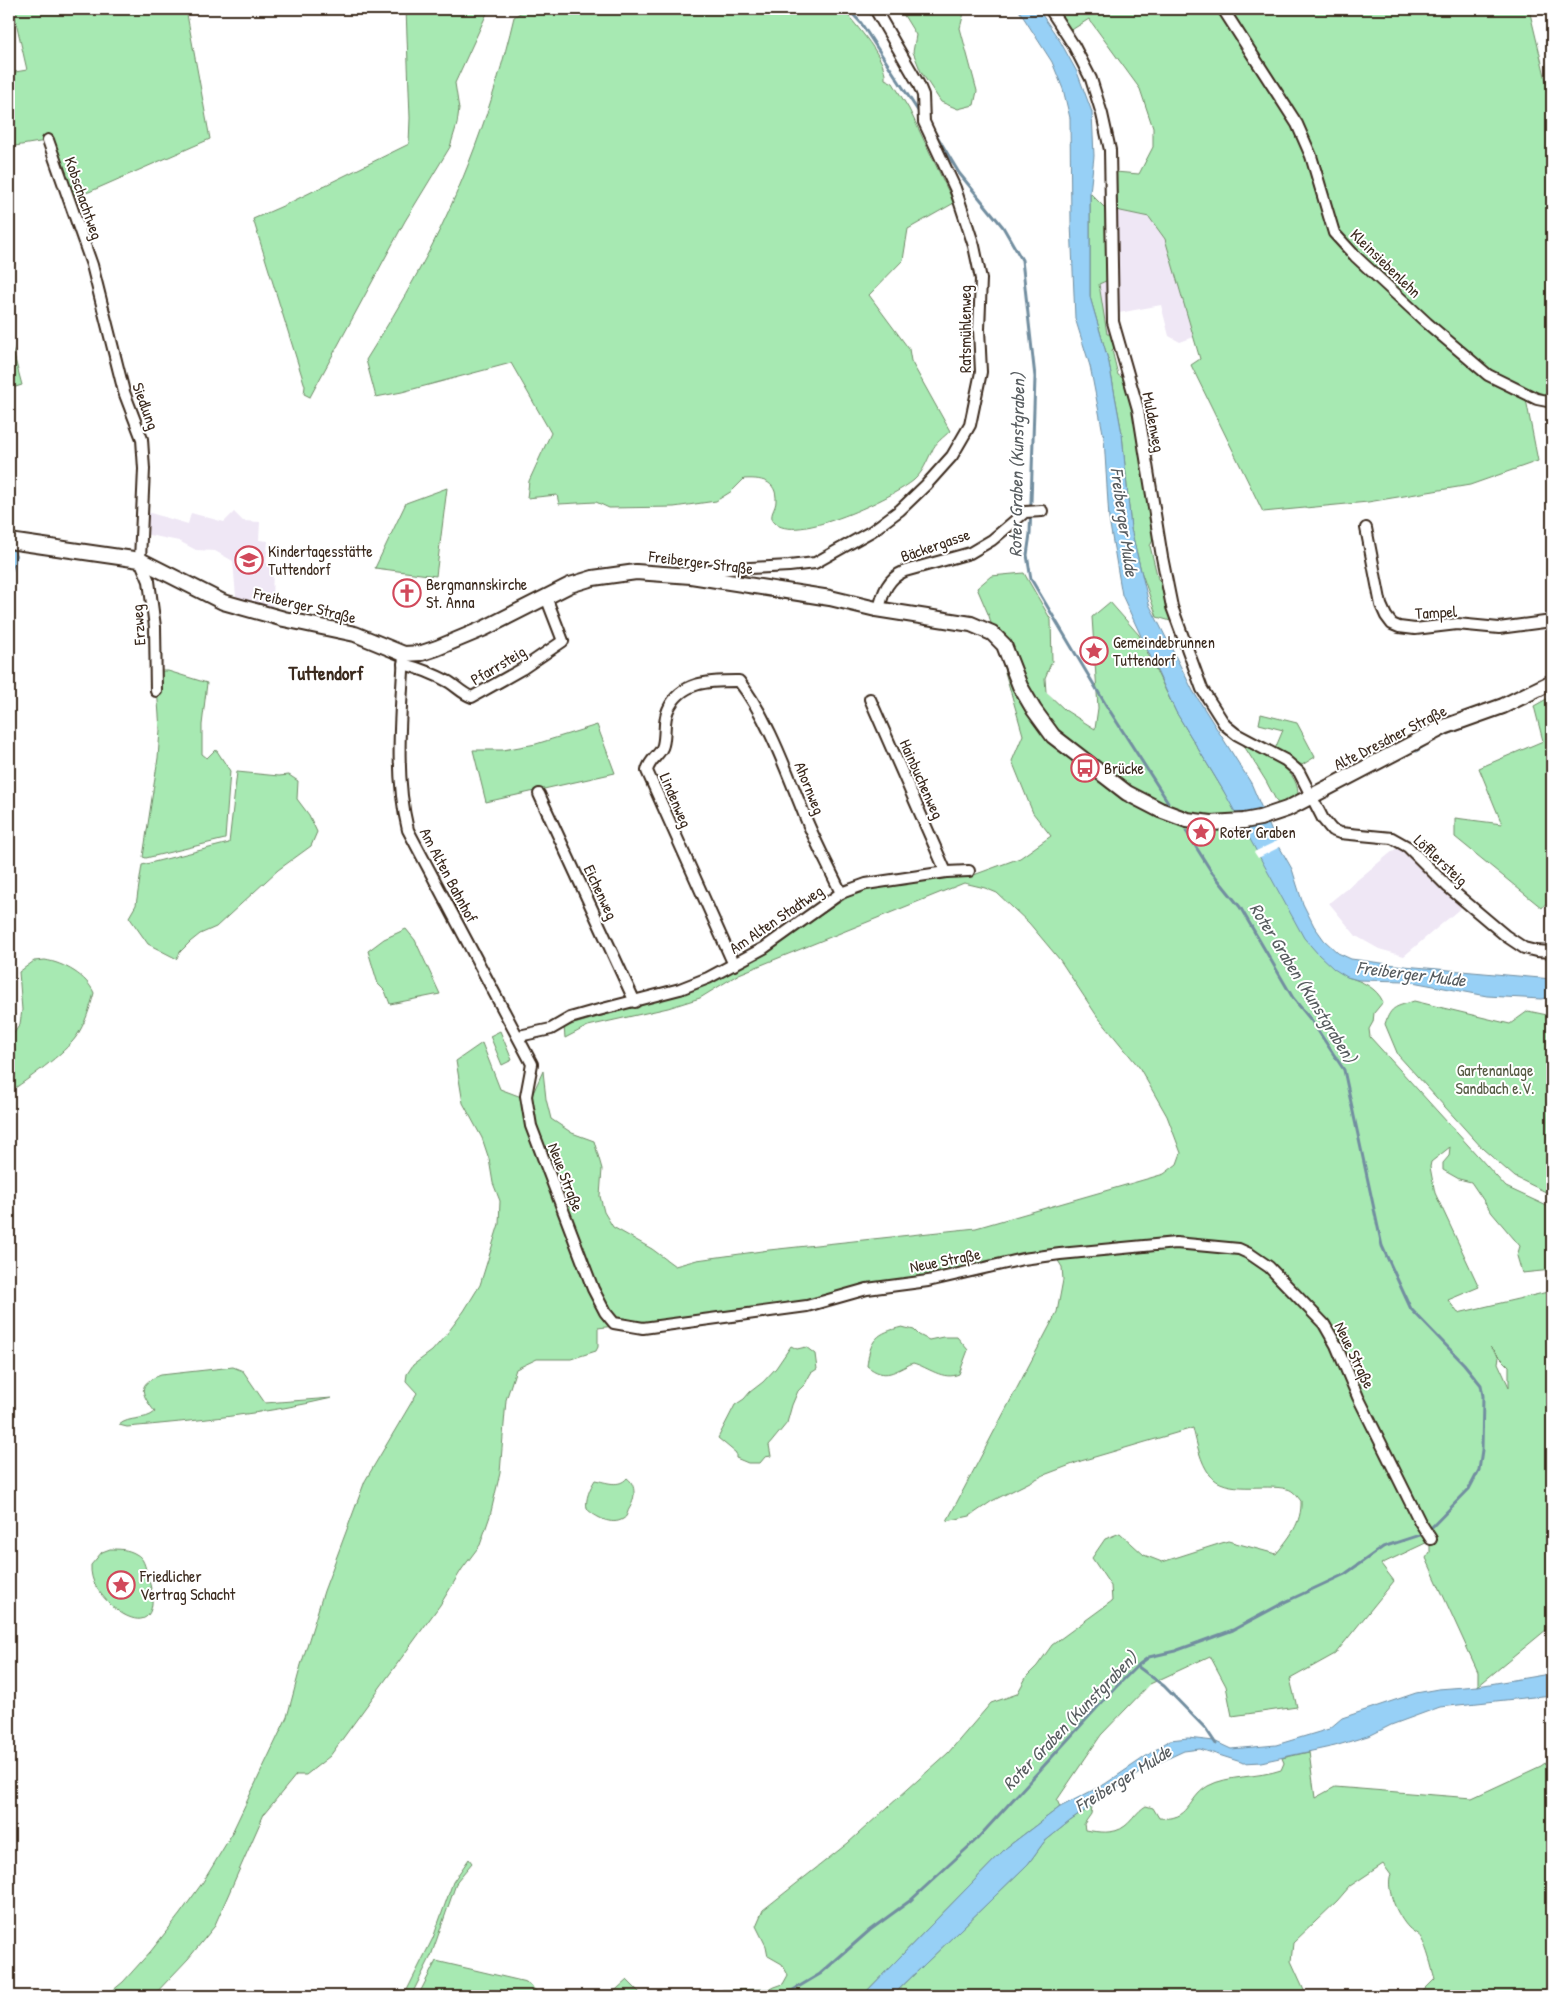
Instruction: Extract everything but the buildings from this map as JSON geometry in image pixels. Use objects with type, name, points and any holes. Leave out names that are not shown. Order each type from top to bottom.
[{"type":"street","name":"Ratsmühlenweg","points":[[691,576],[709,570],[815,563],[872,532],[900,510],[952,456],[970,425],[981,372],[979,329],[981,279],[974,246],[954,188],[924,122],[923,95],[918,83],[875,9]]},
{"type":"street","name":"Muldenweg","points":[[1050,9],[1074,46],[1091,79],[1102,114],[1110,150],[1113,322],[1138,409],[1160,548],[1172,607],[1202,689],[1225,725],[1236,734],[1285,760],[1299,772],[1306,801]]},
{"type":"street","name":"Kleinsiebenlehn","points":[[1224,9],[1297,124],[1310,156],[1334,233],[1355,256],[1420,316],[1488,375],[1536,399],[1552,402]]},
{"type":"street","name":"Kobschachtweg","points":[[48,140],[92,265]]},
{"type":"street","name":"Siedlung","points":[[92,265],[124,392],[142,439],[144,469],[140,560]]},
{"type":"street","name":"Bäckergasse","points":[[879,609],[882,596],[895,575],[970,553],[992,540],[1025,512],[1037,511]]},
{"type":"street","name":"Tampel","points":[[1366,528],[1381,604],[1392,624],[1415,629],[1457,624],[1499,628],[1552,622]]},
{"type":"street","name":"Freiberger Straße","points":[[9,542],[140,560],[223,602],[284,619],[355,634],[404,659],[437,648],[485,628],[570,585],[594,578],[636,572],[691,576],[830,598],[879,609],[971,624],[992,633],[1004,645],[1020,686],[1034,710],[1053,736],[1127,793],[1160,810],[1197,822],[1226,823],[1244,821],[1276,814],[1306,801]]},
{"type":"street","name":"Erzweg","points":[[140,560],[149,581],[155,627],[156,691]]},
{"type":"street","name":"Pfarrsteig","points":[[404,659],[451,683],[463,694],[472,698],[522,669],[563,641],[546,597]]},
{"type":"street","name":"Am Alten Bahnhof","points":[[404,659],[399,750],[403,810],[408,830],[518,1036]]},
{"type":"street","name":"Lindenweg","points":[[734,965],[647,771],[649,764],[663,747],[668,710],[676,698],[689,687],[696,683],[708,681],[739,681],[749,695]]},
{"type":"street","name":"Alte Dresdner Straße","points":[[1306,801],[1444,727],[1503,706],[1552,682]]},
{"type":"street","name":"Ahornweg","points":[[749,695],[775,743],[803,812],[841,893]]},
{"type":"street","name":"Hainbuchenweg","points":[[870,699],[946,872]]},
{"type":"street","name":"Eichenweg","points":[[540,794],[635,1002]]},
{"type":"street","name":"Löfflersteig","points":[[1306,801],[1332,830],[1340,833],[1392,838],[1400,842],[1408,847],[1448,887],[1506,936],[1524,948],[1552,952]]},
{"type":"street","name":"Am Alten Stadtweg","points":[[518,1036],[551,1029],[570,1018],[680,989],[734,965],[764,948],[841,893],[866,884],[946,872],[968,871]]},
{"type":"street","name":"Neue Straße","points":[[518,1036],[532,1064],[526,1096],[532,1126],[593,1289],[604,1312],[614,1323],[643,1328],[807,1306],[874,1288],[928,1281],[1022,1259],[1060,1254],[1176,1243],[1239,1249],[1269,1267],[1324,1324],[1336,1345],[1358,1397],[1411,1499],[1420,1522],[1431,1539]]},
{"type":"shaded area","points":[[1116,210],[1149,217],[1165,239],[1194,337],[1180,342],[1169,336],[1161,305],[1119,313],[1113,334],[1107,334],[1099,283],[1108,280],[1109,212]]},
{"type":"shaded area","name":"Kindertagesstätte Tuttendorf","points":[[147,512],[188,524],[191,513],[224,522],[234,512],[243,521],[260,522],[259,540],[268,541],[266,563],[273,564],[272,608],[236,597],[233,561],[215,551],[196,550],[179,541],[144,534]]},
{"type":"shaded area","points":[[1399,846],[1463,906],[1404,956],[1379,949],[1356,936],[1329,903]]},
{"type":"green space","points":[[13,9],[186,9],[210,139],[89,192],[71,195],[52,140],[9,147],[9,73],[27,70]]},
{"type":"green space","points":[[406,9],[489,9],[455,83],[459,109],[457,124],[450,147],[405,221],[310,397],[304,394],[305,386],[253,219],[409,144],[410,118]]},
{"type":"green space","points":[[526,9],[843,9],[863,33],[881,62],[885,79],[893,83],[909,109],[954,203],[908,229],[903,260],[869,295],[909,349],[911,361],[950,431],[935,445],[923,470],[914,480],[867,507],[822,523],[801,528],[785,528],[774,522],[772,514],[775,507],[776,494],[774,489],[766,482],[756,479],[744,479],[732,491],[716,501],[674,507],[609,508],[596,502],[559,504],[557,495],[527,498],[529,481],[551,433],[511,363],[402,392],[376,397],[366,360],[412,283],[449,211],[486,116],[514,17]]},
{"type":"green space","points":[[900,9],[965,9],[960,28],[977,91],[974,105],[958,109],[941,102],[921,72],[913,52],[916,35]]},
{"type":"green space","points":[[1054,9],[1529,9],[1552,105],[1552,396],[1524,389],[1538,461],[1470,485],[1368,502],[1263,512],[1191,365],[1200,359],[1165,239],[1149,217],[1116,210],[1115,172],[1139,174],[1153,147],[1153,128],[1140,89],[1089,19],[1070,31]]},
{"type":"green space","points":[[1090,193],[1109,212],[1108,280],[1099,284],[1107,334],[1113,334],[1116,346],[1112,350],[1118,375],[1126,380],[1134,410],[1154,538],[1150,546],[1158,579],[1163,584],[1174,622],[1157,617],[1141,571],[1131,529],[1122,434],[1109,363],[1090,297]]},
{"type":"green space","points":[[9,337],[22,385],[9,389]]},
{"type":"green space","points":[[447,488],[436,576],[375,568],[406,503]]},
{"type":"green space","points":[[1024,573],[1051,620],[1052,661],[1045,678],[1046,692],[1065,710],[1095,729],[1098,708],[1092,617],[1110,602],[1139,635],[1176,712],[1223,790],[1347,977],[1368,986],[1377,993],[1383,1002],[1374,1013],[1373,1022],[1369,1029],[1370,1037],[1506,1187],[1549,1207],[1552,1203],[1552,1270],[1522,1273],[1517,1256],[1520,1246],[1492,1213],[1471,1182],[1459,1179],[1443,1170],[1443,1163],[1449,1156],[1450,1147],[1431,1162],[1430,1167],[1435,1193],[1479,1287],[1448,1300],[1458,1313],[1552,1291],[1552,1625],[1478,1686],[1478,1672],[1426,1558],[1430,1552],[1430,1541],[1381,1564],[1394,1581],[1335,1654],[1290,1679],[1297,1707],[1232,1716],[1226,1686],[1210,1656],[1150,1684],[1101,1735],[1057,1800],[1060,1807],[1006,1848],[862,1996],[715,1996],[722,1990],[769,1989],[783,1984],[788,1975],[782,1964],[768,1956],[766,1946],[756,1926],[763,1910],[848,1843],[948,1753],[991,1703],[1017,1694],[1027,1676],[1037,1666],[1052,1645],[1112,1601],[1111,1586],[1092,1558],[1105,1539],[1120,1533],[1144,1555],[1162,1562],[1228,1541],[1276,1554],[1297,1523],[1301,1501],[1293,1492],[1287,1489],[1278,1487],[1235,1487],[1217,1481],[1210,1475],[1199,1453],[1193,1428],[1081,1461],[1044,1475],[992,1501],[970,1516],[947,1521],[1057,1312],[1063,1280],[1062,1267],[1052,1251],[782,1305],[598,1328],[598,1347],[596,1351],[571,1359],[537,1359],[516,1369],[506,1400],[500,1473],[490,1516],[480,1545],[462,1569],[440,1605],[330,1756],[306,1775],[296,1775],[264,1814],[214,1927],[188,1959],[153,1996],[106,1996],[123,1982],[151,1951],[180,1914],[203,1882],[229,1839],[287,1717],[324,1591],[365,1481],[417,1393],[406,1381],[407,1374],[413,1365],[432,1351],[446,1335],[480,1285],[499,1224],[500,1201],[493,1183],[489,1159],[482,1138],[463,1103],[456,1061],[482,1043],[500,1089],[524,1098],[525,1126],[557,1203],[571,1214],[544,1150],[529,1102],[543,1071],[546,1099],[551,1119],[572,1133],[594,1141],[602,1169],[600,1196],[604,1212],[613,1227],[652,1249],[675,1266],[697,1260],[769,1250],[976,1228],[1164,1174],[1177,1164],[1181,1153],[1167,1116],[1139,1067],[1097,1016],[1060,960],[1029,923],[997,893],[964,883],[739,974],[700,998],[668,1008],[588,1026],[565,1038],[564,1027],[701,987],[765,953],[848,897],[865,890],[938,878],[971,876],[1020,858],[1051,836],[1033,813],[1012,761],[1023,735],[989,616],[977,588],[991,576]],"holes":[[[1490,1347],[1509,1366],[1509,1387],[1498,1363],[1499,1357]]]},
{"type":"green space","points":[[168,671],[207,683],[202,725],[202,754],[207,758],[215,750],[217,751],[230,771],[225,839],[146,858],[143,857],[158,758],[160,730],[156,673]]},
{"type":"green space","points":[[1552,696],[1552,896],[1542,908],[1455,837],[1455,818],[1502,824],[1479,768],[1543,741],[1534,706]]},
{"type":"green space","points":[[1261,714],[1297,723],[1315,757],[1302,765],[1275,749],[1283,730],[1259,724]]},
{"type":"green space","points":[[597,725],[615,773],[486,802],[473,750],[503,750],[536,744]]},
{"type":"green space","points":[[1244,746],[1270,758],[1286,769],[1296,784],[1298,793],[1292,799],[1278,804]]},
{"type":"green space","points":[[237,772],[279,776],[289,775],[298,781],[297,799],[309,815],[317,832],[311,846],[278,870],[216,927],[200,934],[190,942],[180,952],[177,959],[148,944],[129,917],[136,905],[142,865],[229,843]]},
{"type":"green space","points":[[406,929],[415,940],[440,994],[390,1004],[385,991],[378,984],[368,951],[384,939]]},
{"type":"green space","points":[[45,960],[60,964],[74,971],[86,981],[94,993],[85,1021],[71,1044],[9,1092],[9,1041],[20,1024],[22,1010],[19,972],[34,961]]},
{"type":"green space","name":"Gartenanlage Sandbach e.V.","points":[[1414,1001],[1510,1024],[1528,1011],[1552,1016],[1552,1195],[1515,1177],[1483,1149],[1398,1055],[1385,1024],[1392,1010]]},
{"type":"green space","points":[[500,1031],[512,1060],[502,1065],[490,1036]]},
{"type":"green space","points":[[902,1327],[914,1330],[929,1340],[957,1337],[968,1350],[959,1374],[953,1376],[941,1375],[913,1363],[885,1374],[874,1371],[867,1366],[870,1349],[876,1339],[886,1332]]},
{"type":"green space","points":[[791,1346],[797,1349],[806,1347],[815,1354],[817,1369],[811,1373],[805,1384],[798,1391],[787,1423],[769,1445],[771,1456],[765,1457],[760,1463],[748,1463],[736,1458],[736,1453],[718,1438],[735,1405],[763,1382],[776,1368]]},
{"type":"green space","points":[[233,1367],[243,1371],[265,1403],[332,1398],[307,1404],[230,1416],[127,1427],[119,1425],[127,1420],[147,1417],[155,1412],[144,1395],[143,1390],[147,1382],[153,1378],[161,1375]]},
{"type":"green space","points":[[627,1478],[634,1489],[634,1493],[633,1501],[624,1518],[614,1522],[609,1521],[599,1518],[587,1509],[588,1494],[595,1480],[616,1484]]},
{"type":"green space","points":[[110,1549],[130,1551],[139,1556],[145,1565],[152,1596],[150,1612],[146,1617],[134,1619],[128,1617],[107,1601],[96,1587],[92,1577],[91,1565],[102,1552]]},
{"type":"green space","points":[[1309,1752],[1315,1798],[1335,1787],[1472,1798],[1541,1766],[1552,1758],[1552,1996],[1418,1996],[1435,1979],[1421,1938],[1409,1928],[1397,1910],[1391,1895],[1391,1875],[1383,1864],[1350,1886],[1293,1943],[1291,1961],[1307,1996],[892,1996],[1028,1864],[1044,1842],[1092,1806],[1091,1814],[1084,1824],[1085,1830],[1116,1831],[1125,1826],[1146,1806],[1153,1808],[1159,1818],[1170,1818],[1183,1813],[1201,1791],[1216,1782],[1272,1773],[1281,1770],[1284,1763],[1282,1758]]},
{"type":"green space","points":[[469,1859],[472,1863],[457,1881],[431,1956],[411,1996],[404,1996],[433,1938],[453,1882]]},
{"type":"green space","points":[[436,1961],[526,1982],[542,1996],[418,1996]]},
{"type":"green space","points":[[627,1980],[643,1996],[609,1996]]},
{"type":"water","name":"Freiberger Mulde","points":[[1018,9],[1038,9],[1060,41],[1077,72],[1092,112],[1094,156],[1090,193],[1090,297],[1109,363],[1122,434],[1131,529],[1149,604],[1193,691],[1251,783],[1275,839],[1292,869],[1303,904],[1314,926],[1324,940],[1338,953],[1351,959],[1404,966],[1552,979],[1552,997],[1541,999],[1487,996],[1407,981],[1358,980],[1347,977],[1334,969],[1304,938],[1223,790],[1176,712],[1122,595],[1109,519],[1104,438],[1090,366],[1075,318],[1071,223],[1070,118],[1063,89],[1052,62]]},
{"type":"water","points":[[9,547],[13,549],[17,556],[12,571],[9,572]]},
{"type":"water","name":"Freiberger Mulde","points":[[1552,1671],[1552,1695],[1440,1707],[1391,1725],[1371,1735],[1335,1746],[1261,1762],[1244,1763],[1200,1749],[1184,1751],[1145,1769],[1070,1821],[1044,1842],[1028,1864],[892,1996],[862,1996],[1006,1848],[1060,1807],[1105,1784],[1170,1740],[1188,1738],[1214,1741],[1231,1749],[1276,1745],[1329,1729],[1342,1718],[1416,1693],[1438,1689],[1478,1686],[1543,1675]]},
{"type":"pier","points":[[1279,840],[1282,846],[1258,858],[1254,852]]},
{"type":"waterway","name":"Roter Graben","points":[[848,9],[861,23],[920,114]]},
{"type":"waterway","name":"Roter Graben (Kunstgraben)","points":[[931,126],[959,173],[1003,227],[1022,260],[1035,377],[1030,534],[1027,555],[1031,579],[1106,705],[1168,802]]},
{"type":"waterway","points":[[1510,710],[1552,690]]},
{"type":"waterway","points":[[1435,739],[1467,726]]},
{"type":"waterway","points":[[1416,751],[1430,742]]},
{"type":"waterway","name":"Roter Graben (Kunstgraben)","points":[[1186,831],[1211,871],[1240,907],[1293,998],[1311,1020],[1344,1070],[1382,1246],[1411,1309],[1464,1364],[1481,1385],[1483,1396],[1482,1450],[1479,1470],[1469,1489],[1430,1529]]},
{"type":"waterway","name":"Roter Graben (Kunstgraben)","points":[[783,1996],[820,1974],[870,1930],[911,1900],[977,1839],[1115,1688],[1149,1657],[1175,1651],[1233,1630],[1285,1602],[1345,1574],[1383,1547],[1420,1535]]},
{"type":"waterway","points":[[1137,1666],[1164,1686],[1206,1729],[1216,1744]]},
{"type":"place","name":"Kindertagesstätte Tuttendorf","points":[[249,560]]},
{"type":"place","name":"Bergmannskirche St. Anna","points":[[407,593]]},
{"type":"place","name":"Gemeindebrunnen Tuttendorf","points":[[1094,651]]},
{"type":"place","name":"Brücke","points":[[1085,768]]},
{"type":"place","name":"Roter Graben","points":[[1201,832]]},
{"type":"place","name":"Friedlicher Vertrag Schacht","points":[[121,1585]]},
{"type":"district","name":"Tuttendorf","points":[[326,673]]}]
